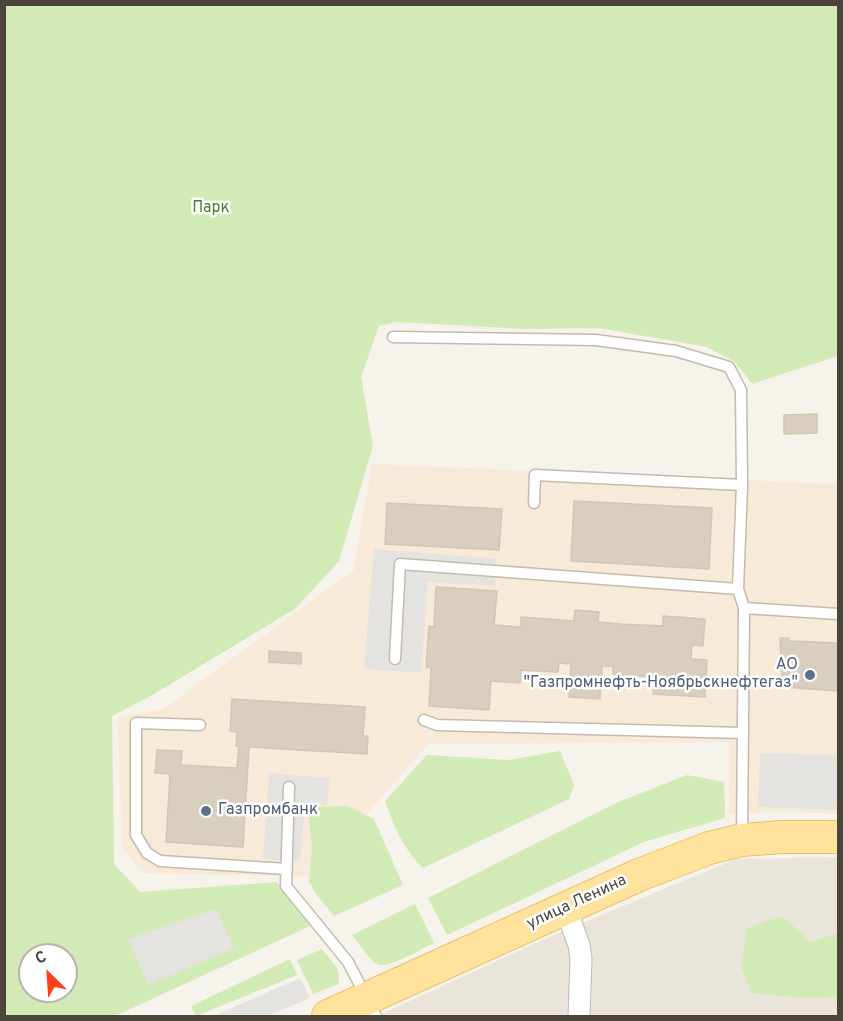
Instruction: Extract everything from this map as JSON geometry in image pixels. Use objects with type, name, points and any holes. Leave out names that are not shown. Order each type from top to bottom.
[{"type":"main road","name":"улица Ленина","points":[[328,1017],[371,1008],[566,909],[676,860],[709,848],[742,840],[838,837]]},
{"type":"street","points":[[566,909],[579,945],[581,959],[579,1017]]},
{"type":"lane","points":[[393,336],[596,340],[676,351],[729,368],[741,390],[742,485],[738,589],[744,608],[742,840]]},
{"type":"lane","points":[[534,503],[535,475],[742,485]]},
{"type":"lane","points":[[395,659],[400,564],[738,589]]},
{"type":"lane","points":[[744,608],[838,614]]},
{"type":"lane","points":[[424,720],[437,725],[742,734]]},
{"type":"lane","points":[[200,725],[136,723],[136,835],[141,844],[147,853],[160,861],[286,869]]},
{"type":"lane","points":[[289,787],[286,886],[348,962],[371,1008]]},
{"type":"shaded area","points":[[372,464],[838,484],[838,814],[782,811],[729,815],[729,742],[428,744],[312,877],[143,873],[122,847],[118,717],[163,709],[354,570]]},
{"type":"shaded area","points":[[374,549],[497,559],[495,586],[428,582],[421,673],[364,669]]},
{"type":"shaded area","points":[[760,753],[838,755],[838,810],[758,807]]},
{"type":"shaded area","points":[[269,773],[330,778],[327,805],[305,803],[300,862],[263,859]]},
{"type":"shaded area","points":[[838,857],[838,1016],[377,1016],[558,933],[736,859]]},
{"type":"shaded area","points":[[216,909],[234,948],[148,985],[128,939]]},
{"type":"shaded area","points":[[300,978],[310,998],[268,1016],[219,1016],[218,1014]]},
{"type":"green space","name":"Парк","points":[[5,5],[838,5],[838,356],[752,384],[735,362],[707,347],[599,328],[525,329],[396,322],[379,326],[361,377],[373,446],[339,561],[295,609],[149,697],[112,716],[114,864],[140,892],[277,882],[310,926],[115,1016],[5,1016]]},
{"type":"green space","points":[[560,751],[574,785],[569,799],[423,868],[405,845],[385,801],[427,755],[508,760]]},
{"type":"green space","points":[[687,775],[724,782],[725,818],[644,842],[447,935],[428,898],[616,803]]},
{"type":"green space","points":[[348,806],[374,819],[403,885],[334,916],[316,894],[309,881],[312,849],[308,807]]},
{"type":"green space","points":[[415,904],[434,943],[389,964],[377,964],[352,935]]},
{"type":"green space","points":[[782,916],[811,942],[838,933],[838,997],[805,998],[751,993],[741,966],[747,928]]},
{"type":"green space","points":[[322,949],[339,973],[338,984],[313,994],[297,960]]},
{"type":"green space","points":[[290,959],[297,975],[196,1016],[191,1006]]},
{"type":"building","points":[[817,414],[817,433],[784,434],[784,415]]},
{"type":"building","points":[[574,501],[712,508],[709,569],[571,561]]},
{"type":"building","points":[[387,503],[502,509],[499,550],[385,544]]},
{"type":"building","points":[[436,587],[497,591],[494,625],[521,627],[521,617],[574,621],[575,610],[599,612],[598,622],[621,624],[663,626],[663,616],[705,619],[703,646],[692,645],[691,659],[707,660],[705,697],[653,694],[655,677],[613,674],[613,666],[602,666],[600,699],[569,697],[571,664],[559,663],[558,672],[521,670],[520,683],[491,681],[489,710],[429,706],[431,668],[426,667],[429,626],[434,627]]},
{"type":"building","name":"АО \"Газпромнефть-Ноябрьскнефтегаз\"","points":[[780,638],[789,638],[789,641],[838,643],[838,691],[782,687]]},
{"type":"building","points":[[269,651],[301,653],[301,664],[269,662]]},
{"type":"building","points":[[232,699],[365,707],[363,736],[368,736],[367,754],[249,747],[243,847],[166,842],[170,774],[155,773],[157,750],[182,751],[181,765],[237,768],[239,746],[236,746],[237,732],[230,731]]},
{"type":"place","name":"АО \"Газпромнефть-Ноябрьскнефтегаз\"","points":[[810,675]]},
{"type":"place","name":"Газпромбанк","points":[[206,811]]}]
